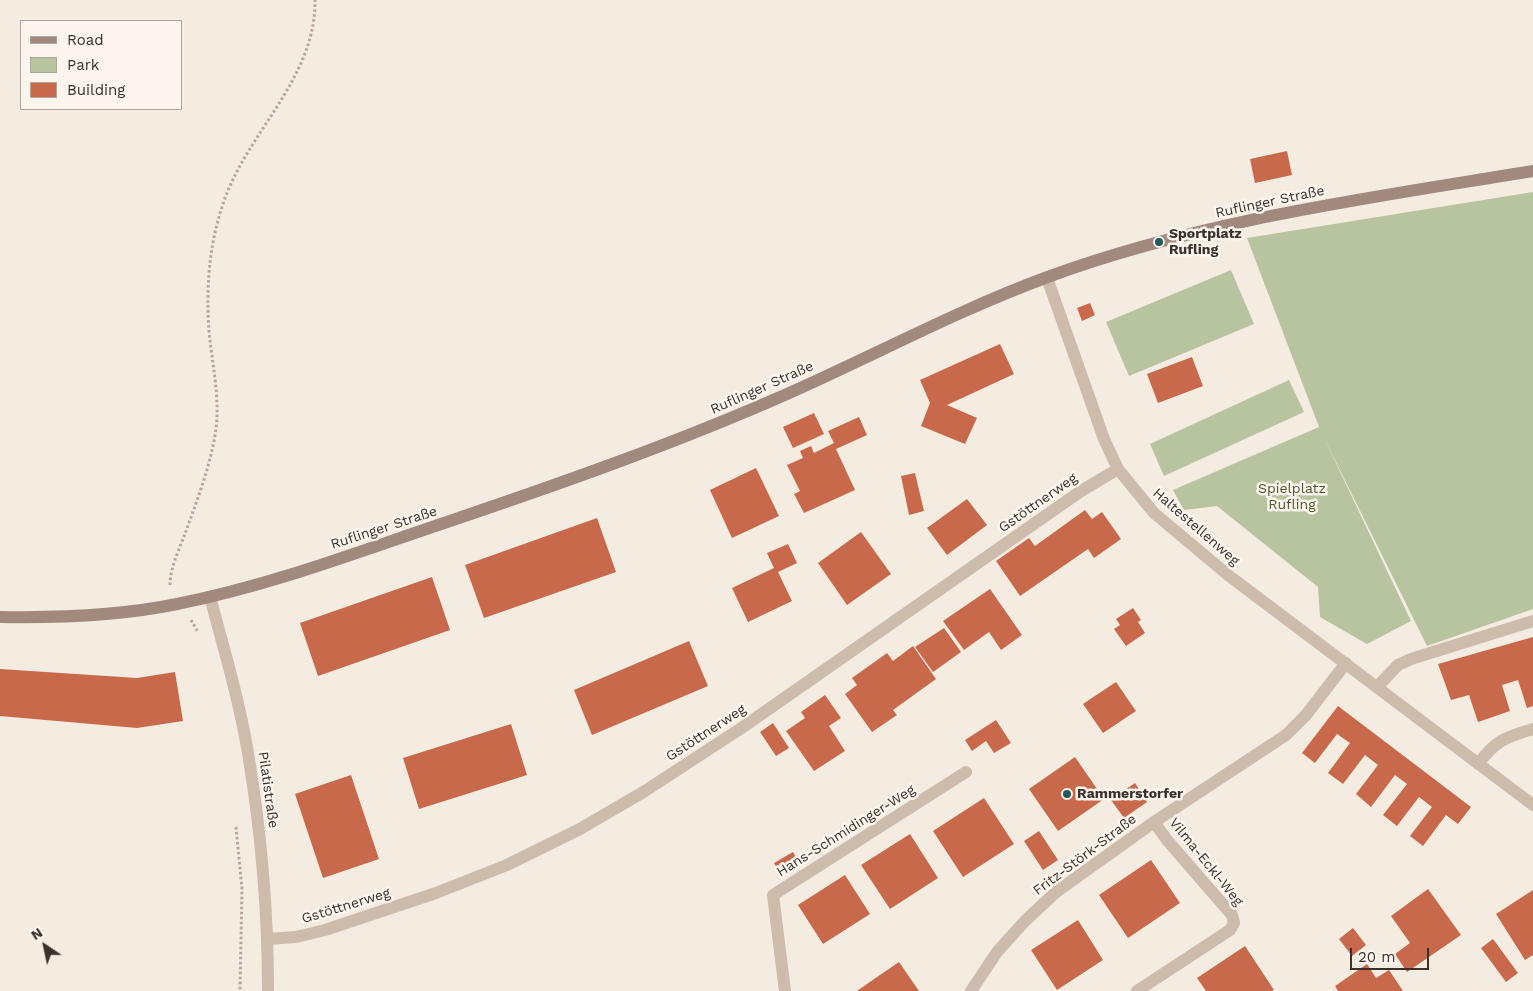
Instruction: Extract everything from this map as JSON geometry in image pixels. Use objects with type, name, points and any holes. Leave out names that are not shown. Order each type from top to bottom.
[{"type":"street","name":"Ruflinger Straße","points":[[0,617],[109,614],[173,605],[245,589],[367,550],[657,448],[791,392],[984,303],[1047,278],[1147,245],[1262,218],[1533,171]]},
{"type":"street","name":"Haltestellenweg","points":[[1047,278],[1104,440],[1118,469],[1154,513],[1228,575],[1533,805]]},
{"type":"street","name":"Gstöttnerweg","points":[[268,939],[296,937],[325,930],[436,893],[507,865],[580,829],[645,791],[743,727],[1081,491],[1118,469]]},
{"type":"street","name":"Pilatistraße","points":[[210,598],[231,676],[256,805],[268,939],[268,991]]},
{"type":"street","points":[[1377,687],[1398,665],[1411,659],[1533,621]]},
{"type":"street","name":"Fritz-Störk-Straße","points":[[971,991],[997,952],[1025,921],[1044,904],[1084,871],[1286,734],[1306,715],[1346,663]]},
{"type":"street","points":[[1478,764],[1498,742],[1533,729]]},
{"type":"street","name":"Hans-Schmidinger-Weg","points":[[785,991],[772,895],[966,772]]},
{"type":"street","name":"Vilma-Eckl-Weg","points":[[1137,991],[1230,930],[1234,923],[1232,915],[1167,840],[1154,822]]},
{"type":"path","points":[[173,605],[170,578],[200,491],[216,428],[216,400],[208,302],[209,266],[214,235],[223,203],[234,176],[303,60],[311,39],[315,0]]},
{"type":"path","points":[[187,602],[192,624],[202,637]]},
{"type":"path","points":[[236,821],[242,889],[240,991]]},
{"type":"green space","name":"Spielplatz Rufling","points":[[1533,192],[1533,609],[1427,646],[1323,436],[1411,621],[1367,644],[1320,617],[1318,587],[1217,506],[1184,510],[1173,490],[1319,427],[1247,238]]},
{"type":"green space","points":[[1231,270],[1254,324],[1129,376],[1106,322]]},
{"type":"green space","points":[[1289,380],[1304,412],[1164,476],[1150,444]]},
{"type":"building","points":[[1287,151],[1292,175],[1255,183],[1250,159]]},
{"type":"building","points":[[1090,303],[1095,315],[1082,321],[1077,308]]},
{"type":"building","points":[[1000,344],[1014,374],[947,405],[977,418],[965,444],[921,426],[930,403],[920,380]]},
{"type":"building","points":[[1192,357],[1203,386],[1158,403],[1147,374]]},
{"type":"building","points":[[814,413],[824,434],[793,448],[783,427]]},
{"type":"building","points":[[859,417],[867,435],[836,449],[855,490],[804,513],[794,494],[800,491],[787,465],[803,458],[800,451],[811,446],[814,453],[834,443],[828,431]]},
{"type":"building","points":[[756,468],[779,516],[732,538],[710,490]]},
{"type":"building","points":[[915,473],[924,511],[909,515],[901,476]]},
{"type":"building","points":[[967,499],[987,525],[947,555],[927,528]]},
{"type":"building","points":[[1085,510],[1092,519],[1102,512],[1121,539],[1094,558],[1088,549],[1020,596],[996,561],[1029,538],[1035,546]]},
{"type":"building","points":[[597,518],[616,572],[484,618],[465,565]]},
{"type":"building","points":[[861,532],[891,574],[847,605],[818,563]]},
{"type":"building","points":[[788,544],[797,563],[778,572],[792,601],[748,622],[732,588],[774,568],[767,553]]},
{"type":"building","points":[[432,577],[450,630],[318,676],[300,623]]},
{"type":"building","points":[[990,589],[1022,635],[1001,650],[989,632],[964,650],[943,621]]},
{"type":"building","points":[[1133,608],[1141,620],[1138,622],[1145,633],[1126,646],[1114,629],[1120,625],[1116,619]]},
{"type":"building","points":[[944,628],[961,652],[933,672],[915,647]]},
{"type":"building","points":[[1533,637],[1533,706],[1527,708],[1518,680],[1502,685],[1510,711],[1478,722],[1469,695],[1451,700],[1438,664]]},
{"type":"building","points":[[689,641],[708,686],[592,735],[574,690]]},
{"type":"building","points":[[913,646],[936,679],[893,710],[897,715],[872,732],[845,694],[857,685],[852,678],[887,653],[893,661]]},
{"type":"building","points":[[0,669],[137,678],[175,672],[183,721],[137,728],[0,716]]},
{"type":"building","points":[[1116,682],[1136,711],[1103,733],[1083,704]]},
{"type":"building","points":[[825,695],[841,718],[829,726],[845,751],[814,771],[786,731],[805,718],[801,712]]},
{"type":"building","points":[[1338,706],[1471,807],[1458,824],[1446,815],[1423,846],[1410,836],[1432,807],[1419,797],[1397,826],[1383,815],[1407,784],[1395,775],[1371,807],[1356,794],[1378,765],[1365,755],[1343,784],[1328,773],[1350,743],[1337,734],[1315,763],[1302,753]]},
{"type":"building","points":[[996,720],[1011,743],[994,753],[986,741],[972,751],[965,740]]},
{"type":"building","points":[[773,723],[789,748],[776,756],[760,732]]},
{"type":"building","points":[[511,724],[527,775],[419,809],[403,758]]},
{"type":"building","name":"Rammerstorfer","points":[[1075,757],[1104,799],[1058,831],[1029,789]]},
{"type":"building","points":[[351,775],[379,859],[323,878],[295,794]]},
{"type":"building","points":[[1135,783],[1147,802],[1124,818],[1111,800]]},
{"type":"building","points":[[984,798],[1014,844],[963,877],[933,831]]},
{"type":"building","points":[[1039,831],[1058,860],[1043,870],[1024,841]]},
{"type":"building","points":[[910,834],[938,878],[890,909],[861,865]]},
{"type":"building","points":[[793,852],[800,864],[781,875],[774,863]]},
{"type":"building","points":[[1151,860],[1180,903],[1128,938],[1099,895]]},
{"type":"building","points":[[845,875],[870,914],[823,944],[798,905]]},
{"type":"building","points":[[1428,889],[1461,935],[1407,972],[1395,954],[1410,943],[1391,916]]},
{"type":"building","points":[[1533,890],[1533,955],[1525,960],[1496,914]]},
{"type":"building","points":[[1078,920],[1103,960],[1057,990],[1031,950]]},
{"type":"building","points":[[1353,928],[1366,945],[1352,956],[1339,939]]},
{"type":"building","points":[[1493,939],[1518,973],[1506,982],[1481,948]]},
{"type":"building","points":[[1245,946],[1274,990],[1206,991],[1197,978]]},
{"type":"building","points":[[899,962],[919,991],[857,991],[877,977]]},
{"type":"building","points":[[1367,964],[1376,978],[1389,970],[1403,991],[1338,991],[1335,986]]},
{"type":"place","name":"Sportplatz Rufling","points":[[1159,242]]},
{"type":"place","name":"Rammerstorfer","points":[[1067,794]]}]
